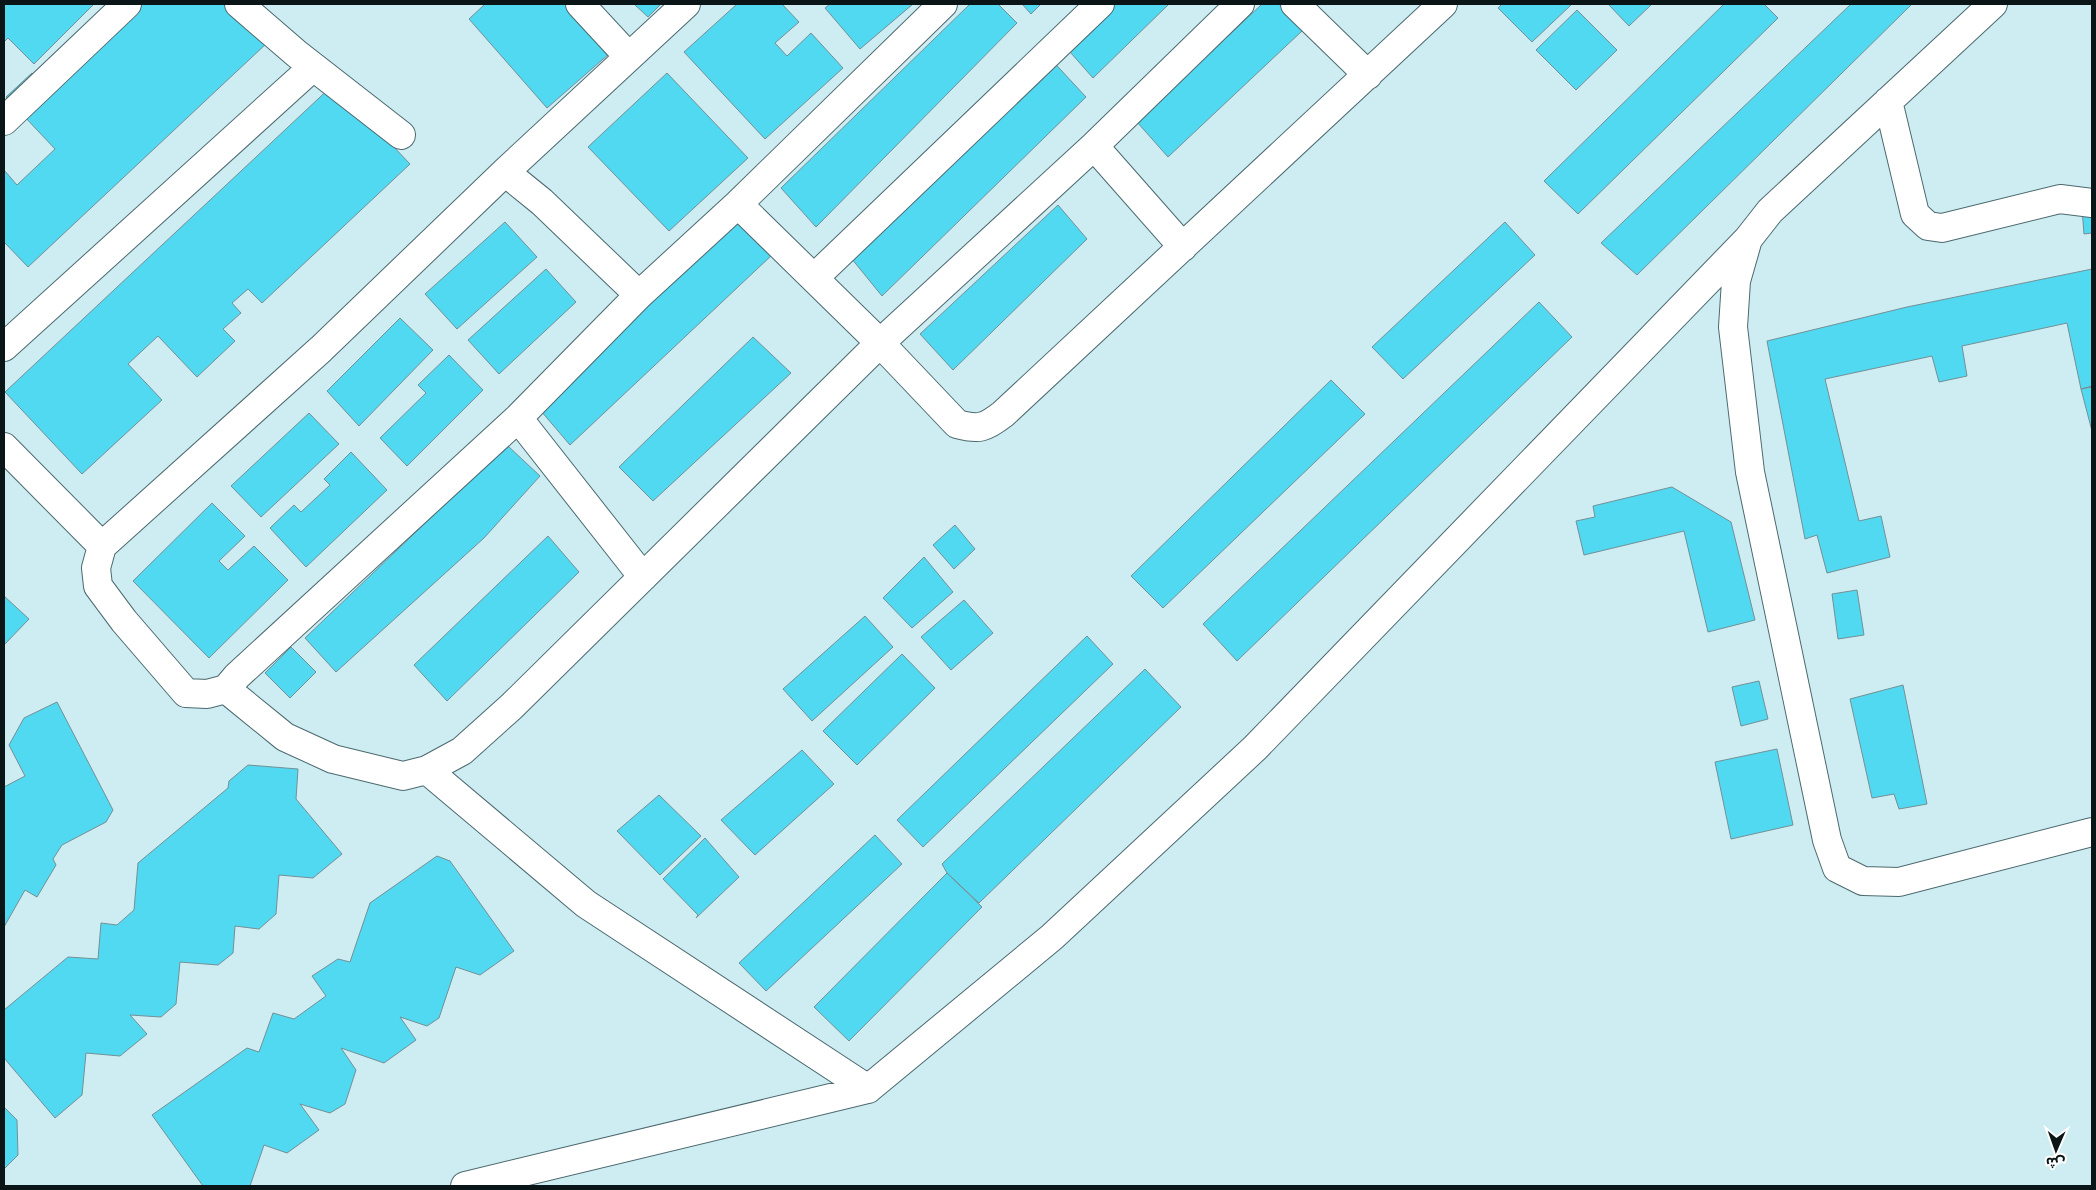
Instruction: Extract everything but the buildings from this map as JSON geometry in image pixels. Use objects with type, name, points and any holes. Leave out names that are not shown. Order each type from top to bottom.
[{"type":"street","points":[[4,121],[127,4]]},
{"type":"street","points":[[239,4],[313,67],[401,135]]},
{"type":"street","points":[[580,4],[629,57]]},
{"type":"street","points":[[686,4],[505,172],[321,349],[102,546],[96,568],[98,586],[174,682],[186,693],[206,694],[226,689],[237,676],[518,418],[639,295],[738,204],[943,4]]},
{"type":"street","points":[[814,278],[1100,4]]},
{"type":"street","points":[[226,689],[285,737],[333,759],[403,776],[427,770],[462,750],[511,708],[880,343],[1094,146],[1240,4]]},
{"type":"street","points":[[1295,4],[1368,75]]},
{"type":"street","points":[[738,204],[880,343],[957,424],[975,429],[990,424],[1003,414],[1443,4]]},
{"type":"street","points":[[466,1186],[868,1088],[1052,936],[1255,748],[1748,239],[1770,211],[1993,4]]},
{"type":"street","points":[[4,347],[313,67]]},
{"type":"street","points":[[1888,101],[1915,214],[1928,226],[1942,228],[2060,199],[2092,203]]},
{"type":"street","points":[[1094,146],[1183,247]]},
{"type":"street","points":[[505,172],[542,202],[639,295]]},
{"type":"street","points":[[1748,239],[1736,281],[1733,328],[1750,472],[1827,840],[1837,868],[1863,881],[1899,882],[2092,832]]},
{"type":"street","points":[[518,418],[643,577]]},
{"type":"street","points":[[4,447],[102,546]]},
{"type":"street","points":[[427,770],[586,904],[868,1088]]}]
